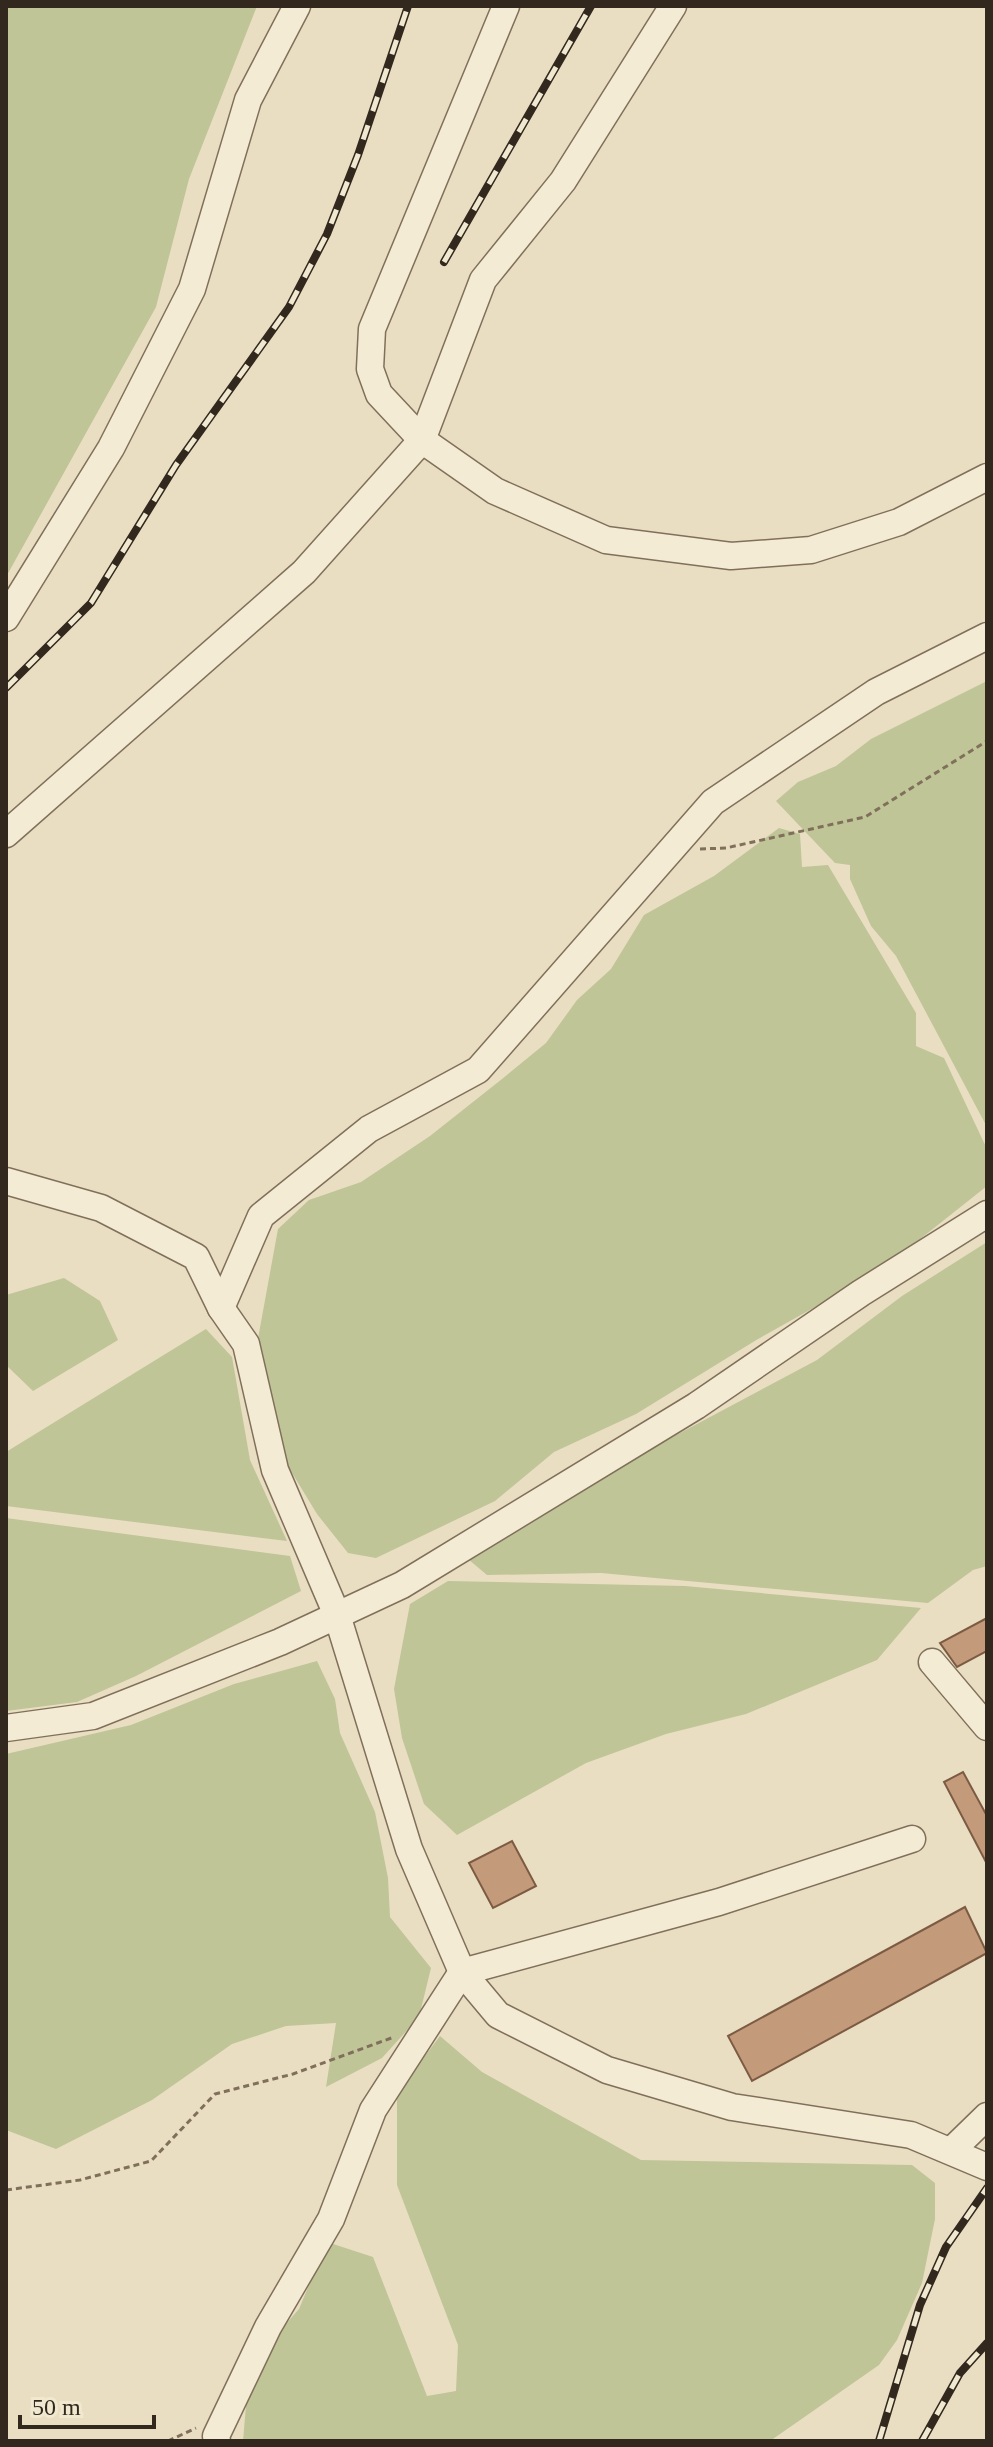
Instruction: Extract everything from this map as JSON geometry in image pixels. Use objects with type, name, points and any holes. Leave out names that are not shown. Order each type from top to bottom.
[{"type":"street","points":[[6,618],[111,448],[192,289],[248,100],[297,6]]},
{"type":"street","points":[[506,6],[372,329],[370,369],[379,394],[422,440],[495,491],[606,540],[731,556],[811,550],[899,522],[987,477]]},
{"type":"street","points":[[6,834],[304,572],[422,440],[483,280],[563,181],[673,6]]},
{"type":"street","points":[[221,1308],[261,1216],[369,1129],[478,1070],[713,802],[876,692],[987,636]]},
{"type":"street","points":[[6,1181],[101,1208],[196,1257],[221,1308],[246,1344],[275,1470],[337,1615],[409,1849],[462,1972],[498,2015],[607,2070],[732,2107],[911,2135],[987,2167]]},
{"type":"street","points":[[6,1728],[93,1716],[402,1585],[696,1406],[861,1293],[987,1214]]},
{"type":"street","points":[[932,1662],[987,1727]]},
{"type":"street","points":[[217,2441],[268,2327],[331,2219],[373,2110],[462,1972],[719,1902],[912,1839]]},
{"type":"street","points":[[951,2151],[987,2116]]},
{"type":"path","points":[[670,852],[726,848],[865,817],[987,741]]},
{"type":"path","points":[[6,2190],[80,2180],[151,2161],[215,2094],[293,2074],[430,2024]]},
{"type":"green space","points":[[6,6],[257,6],[189,179],[156,307],[6,577]]},
{"type":"green space","points":[[987,681],[987,1127],[896,956],[871,926],[850,879],[850,865],[835,863],[776,801],[798,782],[836,766],[871,739]]},
{"type":"green space","points":[[779,828],[800,834],[802,867],[828,865],[916,1013],[916,1046],[944,1058],[987,1149],[987,1186],[881,1270],[758,1339],[636,1414],[554,1452],[495,1501],[376,1558],[348,1553],[317,1514],[286,1463],[257,1344],[278,1229],[309,1200],[361,1182],[430,1136],[502,1079],[546,1043],[577,1000],[611,969],[644,915],[714,876]]},
{"type":"green space","points":[[987,1242],[987,1566],[973,1570],[928,1603],[601,1573],[487,1575],[468,1559],[605,1473],[817,1360],[902,1296]]},
{"type":"green space","points":[[64,1278],[100,1301],[118,1340],[33,1391],[6,1365],[6,1295]]},
{"type":"green space","points":[[206,1329],[232,1357],[250,1460],[287,1541],[6,1506],[6,1452]]},
{"type":"green space","points":[[6,1518],[290,1556],[301,1591],[136,1676],[77,1702],[6,1711]]},
{"type":"green space","points":[[448,1581],[685,1586],[921,1608],[877,1660],[746,1714],[666,1734],[586,1763],[457,1835],[424,1804],[402,1738],[394,1689],[410,1604]]},
{"type":"green space","points":[[317,1661],[335,1699],[340,1733],[375,1812],[388,1878],[390,1917],[431,1968],[419,2017],[382,2058],[326,2087],[336,2023],[286,2026],[232,2044],[152,2100],[56,2149],[6,2130],[6,1754],[131,1725],[234,1684]]},
{"type":"green space","points":[[440,2036],[482,2072],[641,2160],[912,2165],[935,2183],[935,2219],[922,2283],[897,2340],[879,2365],[770,2441],[243,2441],[248,2382],[256,2358],[299,2309],[327,2242],[373,2257],[427,2396],[456,2391],[458,2345],[397,2185],[397,2093]]},
{"type":"building","points":[[987,1618],[987,1651],[957,1667],[940,1643]]},
{"type":"building","points":[[963,1772],[987,1816],[987,1864],[944,1782]]},
{"type":"building","points":[[512,1841],[536,1886],[493,1908],[469,1863]]},
{"type":"building","points":[[965,1907],[987,1953],[752,2081],[728,2036]]},
{"type":"railway","points":[[6,688],[91,603],[176,465],[289,307],[327,234],[358,155],[408,6]]},
{"type":"railway","points":[[444,262],[591,6]]},
{"type":"railway","points":[[879,2441],[920,2305],[946,2247],[987,2188]]},
{"type":"railway","points":[[922,2441],[960,2373],[987,2343]]}]
